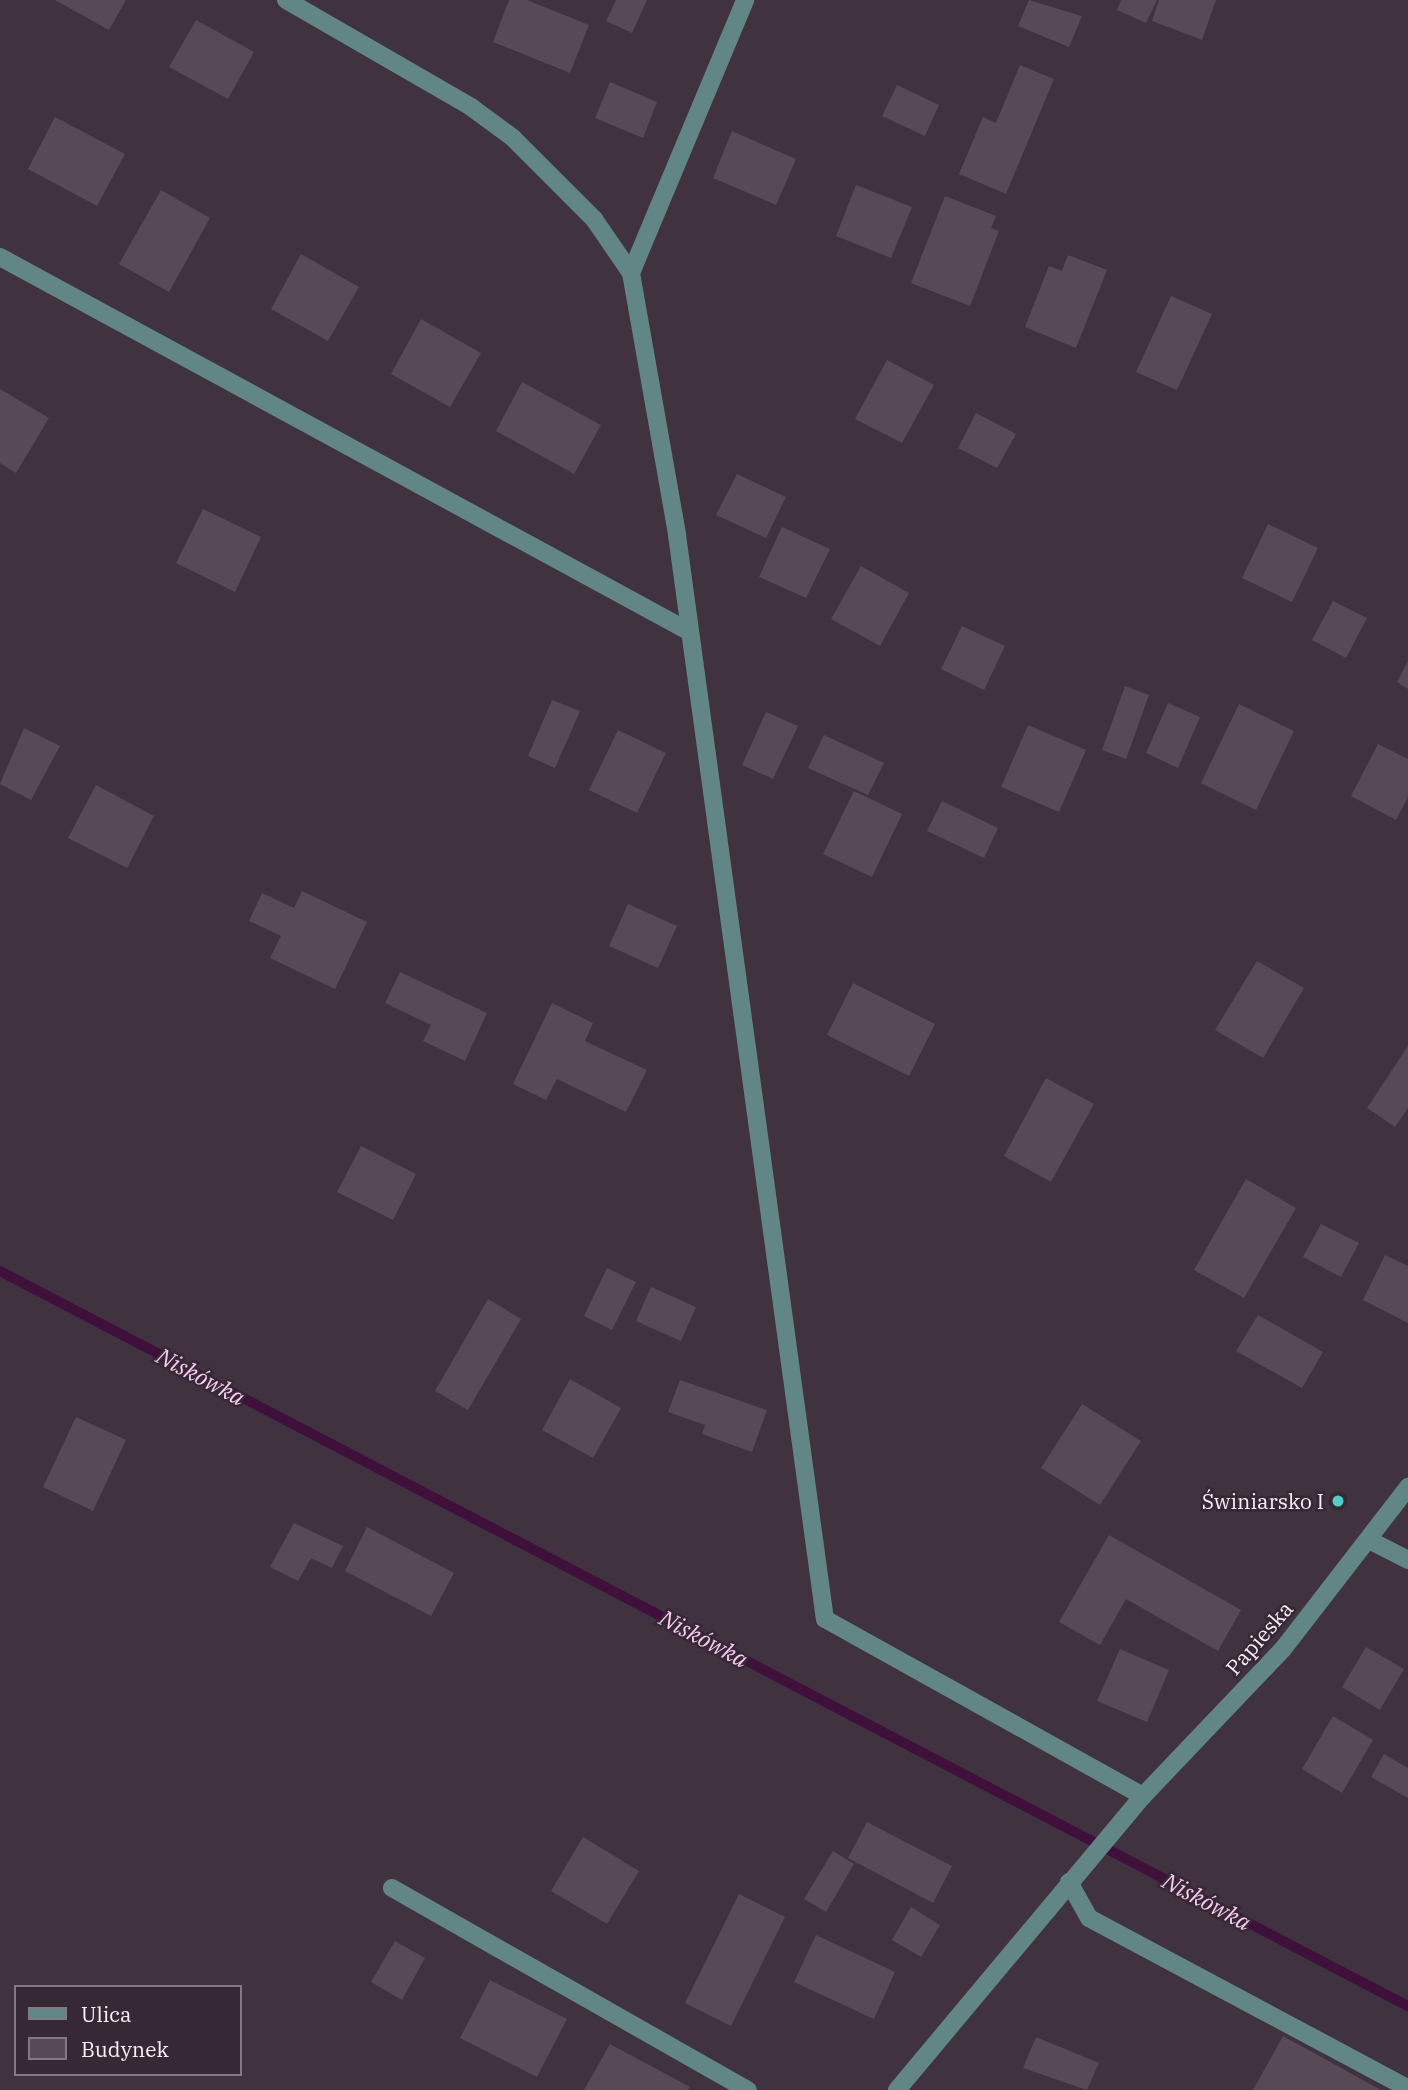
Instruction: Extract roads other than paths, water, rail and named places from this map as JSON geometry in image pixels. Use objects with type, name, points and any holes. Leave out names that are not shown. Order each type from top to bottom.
[{"type":"street","points":[[286,0],[471,107],[513,138],[594,219],[631,272],[690,632],[825,1619],[1138,1803]]},
{"type":"street","points":[[631,272],[744,0]]},
{"type":"street","points":[[0,257],[690,632]]},
{"type":"street","name":"Papieska","points":[[898,2090],[1069,1882],[1138,1803],[1283,1649],[1408,1487]]},
{"type":"street","points":[[1369,1540],[1408,1560]]},
{"type":"street","points":[[1069,1882],[1090,1918],[1408,2088]]},
{"type":"street","points":[[392,1888],[748,2090]]},
{"type":"waterway","name":"Niskówka","points":[[0,1271],[1408,2006]]},
{"type":"place","name":"Świniarsko I","points":[[1338,1501]]}]
